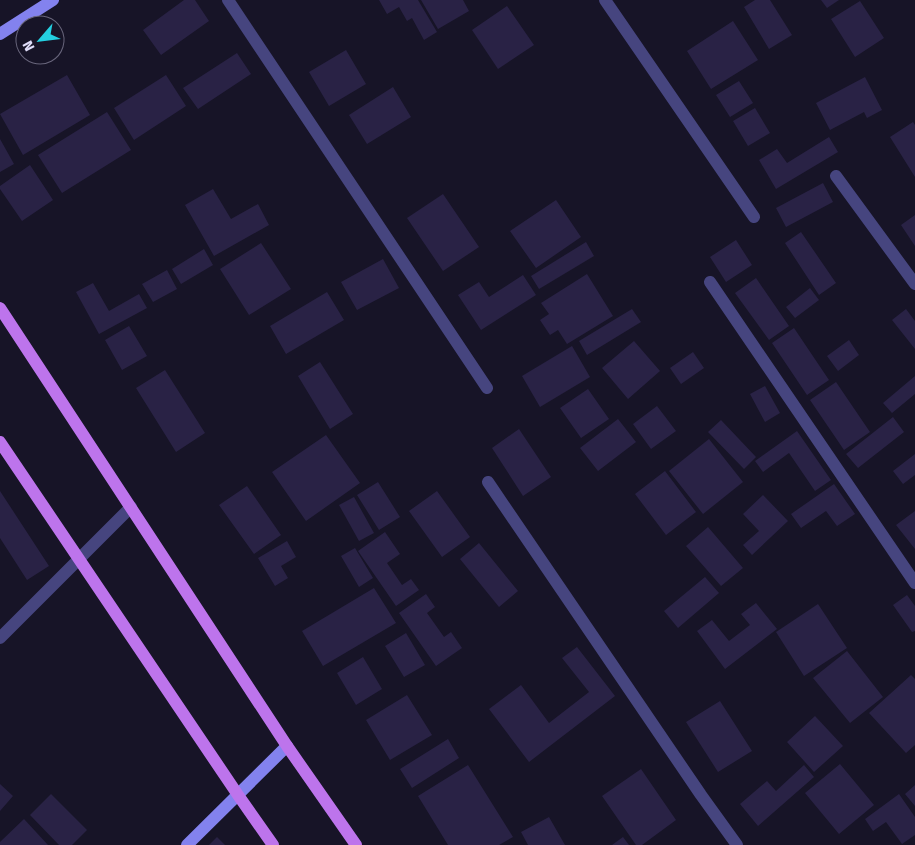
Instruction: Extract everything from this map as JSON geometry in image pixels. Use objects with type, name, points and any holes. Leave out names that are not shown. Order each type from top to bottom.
[{"type":"main road","points":[[0,308],[287,746],[356,845]]},
{"type":"main road","points":[[0,442],[273,845]]},
{"type":"street","points":[[0,34],[53,0]]},
{"type":"street","points":[[228,0],[487,388]]},
{"type":"street","points":[[605,0],[754,217]]},
{"type":"street","points":[[836,176],[915,284]]},
{"type":"street","points":[[710,282],[915,583]]},
{"type":"street","points":[[488,482],[737,845]]},
{"type":"street","points":[[0,638],[131,508]]},
{"type":"street","points":[[188,845],[287,746]]},
{"type":"building","points":[[184,0],[195,0],[209,21],[161,55],[143,30]]},
{"type":"building","points":[[379,0],[418,0],[437,32],[424,40],[412,18],[407,21],[399,7],[387,14]]},
{"type":"building","points":[[421,0],[463,0],[469,11],[438,29]]},
{"type":"building","points":[[755,0],[770,0],[792,35],[769,49],[744,7]]},
{"type":"building","points":[[821,0],[839,0],[827,8]]},
{"type":"building","points":[[860,1],[884,38],[855,57],[831,19]]},
{"type":"building","points":[[507,6],[534,45],[498,69],[472,30]]},
{"type":"building","points":[[733,21],[758,60],[711,89],[687,51]]},
{"type":"building","points":[[346,50],[366,84],[329,106],[309,72]]},
{"type":"building","points":[[237,53],[251,74],[198,109],[183,88]]},
{"type":"building","points":[[67,75],[90,115],[23,155],[0,114]]},
{"type":"building","points":[[166,75],[186,106],[134,140],[114,108]]},
{"type":"building","points":[[865,77],[882,110],[867,118],[864,112],[830,130],[816,103]]},
{"type":"building","points":[[739,81],[753,103],[730,117],[716,95]]},
{"type":"building","points":[[393,87],[411,117],[367,144],[349,115]]},
{"type":"building","points":[[755,108],[770,133],[748,146],[733,121]]},
{"type":"building","points":[[107,112],[131,150],[62,193],[38,155]]},
{"type":"building","points":[[913,122],[915,125],[915,177],[890,137]]},
{"type":"building","points":[[829,137],[838,152],[776,189],[759,160],[777,149],[787,163]]},
{"type":"building","points":[[0,139],[14,164],[0,172]]},
{"type":"building","points":[[30,165],[53,200],[22,221],[0,189],[0,186]]},
{"type":"building","points":[[823,183],[833,202],[786,227],[776,208]]},
{"type":"building","points":[[213,189],[231,219],[258,204],[269,225],[214,256],[185,205]]},
{"type":"building","points":[[443,194],[479,247],[443,271],[407,218]]},
{"type":"building","points":[[556,200],[581,237],[536,268],[510,231]]},
{"type":"building","points":[[915,215],[915,246],[901,225]]},
{"type":"building","points":[[801,232],[836,283],[819,295],[785,243]]},
{"type":"building","points":[[736,240],[752,265],[726,282],[710,257]]},
{"type":"building","points":[[586,242],[594,256],[539,289],[531,276]]},
{"type":"building","points":[[261,243],[291,289],[249,315],[220,269]]},
{"type":"building","points":[[204,249],[213,265],[181,284],[172,269]]},
{"type":"building","points":[[383,259],[399,288],[357,310],[341,282]]},
{"type":"building","points":[[167,270],[177,289],[153,302],[142,284]]},
{"type":"building","points":[[587,274],[613,316],[567,344],[558,330],[550,335],[540,320],[549,314],[541,303]]},
{"type":"building","points":[[523,275],[536,295],[481,330],[458,295],[479,282],[489,297]]},
{"type":"building","points":[[756,278],[789,326],[769,340],[735,293]]},
{"type":"building","points":[[93,283],[109,311],[139,294],[147,308],[99,334],[76,292]]},
{"type":"building","points":[[810,288],[819,300],[795,318],[786,307]]},
{"type":"building","points":[[327,292],[344,320],[286,354],[270,326]]},
{"type":"building","points":[[632,309],[641,322],[587,355],[579,341]]},
{"type":"building","points":[[906,309],[915,321],[915,349],[892,320]]},
{"type":"building","points":[[129,326],[147,356],[122,370],[105,340]]},
{"type":"building","points":[[794,328],[829,380],[807,395],[772,343]]},
{"type":"building","points":[[849,340],[859,355],[838,371],[827,356]]},
{"type":"building","points":[[634,341],[660,371],[628,399],[602,368]]},
{"type":"building","points":[[572,346],[590,377],[540,407],[522,376]]},
{"type":"building","points":[[693,352],[704,368],[681,384],[670,368]]},
{"type":"building","points":[[320,362],[353,414],[330,429],[298,376]]},
{"type":"building","points":[[165,370],[205,433],[176,452],[136,388]]},
{"type":"building","points":[[915,376],[915,394],[892,413],[883,403]]},
{"type":"building","points":[[836,382],[870,432],[844,450],[810,400]]},
{"type":"building","points":[[765,386],[780,413],[765,422],[750,394]]},
{"type":"building","points":[[588,389],[609,419],[581,438],[560,408]]},
{"type":"building","points":[[657,406],[676,431],[651,449],[633,424]]},
{"type":"building","points":[[893,417],[904,432],[858,468],[846,454]]},
{"type":"building","points":[[618,419],[636,442],[598,471],[580,448]]},
{"type":"building","points":[[721,420],[756,457],[744,469],[708,432]]},
{"type":"building","points":[[519,429],[551,477],[523,496],[492,448]]},
{"type":"building","points":[[797,431],[831,480],[815,491],[789,453],[763,472],[755,461]]},
{"type":"building","points":[[326,435],[360,483],[306,521],[272,472]]},
{"type":"building","points":[[709,439],[743,482],[703,514],[669,471]]},
{"type":"building","points":[[915,454],[915,475],[903,484],[893,471]]},
{"type":"building","points":[[665,471],[696,512],[666,535],[635,494]]},
{"type":"building","points":[[378,482],[400,517],[379,530],[357,495]]},
{"type":"building","points":[[834,484],[855,514],[837,526],[826,511],[801,528],[791,514]]},
{"type":"building","points":[[247,486],[281,535],[254,554],[219,505]]},
{"type":"building","points":[[0,491],[49,566],[27,580],[0,538]]},
{"type":"building","points":[[437,491],[470,537],[442,557],[409,511]]},
{"type":"building","points":[[763,495],[788,521],[752,555],[743,545],[759,531],[743,514]]},
{"type":"building","points":[[354,497],[374,533],[359,541],[339,505]]},
{"type":"building","points":[[915,511],[915,549],[896,525]]},
{"type":"building","points":[[708,527],[743,568],[721,586],[686,546]]},
{"type":"building","points":[[385,532],[400,554],[387,563],[402,585],[411,579],[419,590],[396,606],[358,551]]},
{"type":"building","points":[[287,541],[296,557],[281,566],[288,578],[275,586],[258,558]]},
{"type":"building","points":[[479,543],[518,591],[499,607],[460,559]]},
{"type":"building","points":[[355,548],[373,578],[359,587],[341,556]]},
{"type":"building","points":[[705,577],[719,593],[678,628],[664,611]]},
{"type":"building","points":[[374,588],[396,623],[323,666],[302,631]]},
{"type":"building","points":[[426,594],[435,607],[427,613],[444,637],[451,632],[462,648],[436,666],[399,613]]},
{"type":"building","points":[[907,595],[915,606],[915,631],[912,632],[893,605]]},
{"type":"building","points":[[756,603],[777,629],[725,669],[697,631],[712,620],[729,641],[750,625],[741,614]]},
{"type":"building","points":[[818,604],[847,648],[804,676],[776,632]]},
{"type":"building","points":[[406,633],[425,665],[404,677],[385,646]]},
{"type":"building","points":[[577,647],[615,696],[529,762],[489,709],[521,685],[549,723],[589,692],[562,658]]},
{"type":"building","points":[[847,651],[883,697],[850,723],[813,678]]},
{"type":"building","points":[[363,657],[382,689],[356,705],[337,673]]},
{"type":"building","points":[[911,675],[915,679],[915,745],[906,753],[869,713]]},
{"type":"building","points":[[407,695],[432,735],[390,760],[366,720]]},
{"type":"building","points":[[720,701],[752,751],[718,772],[686,722]]},
{"type":"building","points":[[815,716],[843,746],[814,772],[787,742]]},
{"type":"building","points":[[448,739],[459,758],[412,788],[400,769]]},
{"type":"building","points":[[840,764],[874,805],[839,834],[805,793]]},
{"type":"building","points":[[468,765],[513,837],[499,845],[448,845],[418,796]]},
{"type":"building","points":[[804,765],[814,777],[758,826],[740,804],[767,781],[776,791]]},
{"type":"building","points":[[641,769],[676,820],[642,845],[636,845],[602,796]]},
{"type":"building","points":[[0,784],[13,796],[0,811]]},
{"type":"building","points":[[915,785],[915,806],[905,794]]},
{"type":"building","points":[[51,794],[87,830],[72,845],[59,845],[30,815]]},
{"type":"building","points":[[899,794],[915,817],[915,835],[902,844],[886,822],[873,831],[865,819]]},
{"type":"building","points":[[549,817],[565,845],[528,845],[521,832]]},
{"type":"building","points":[[24,819],[48,845],[0,845],[0,842]]},
{"type":"building","points":[[217,837],[225,845],[209,845]]},
{"type":"building","points":[[623,837],[629,845],[612,845]]}]
